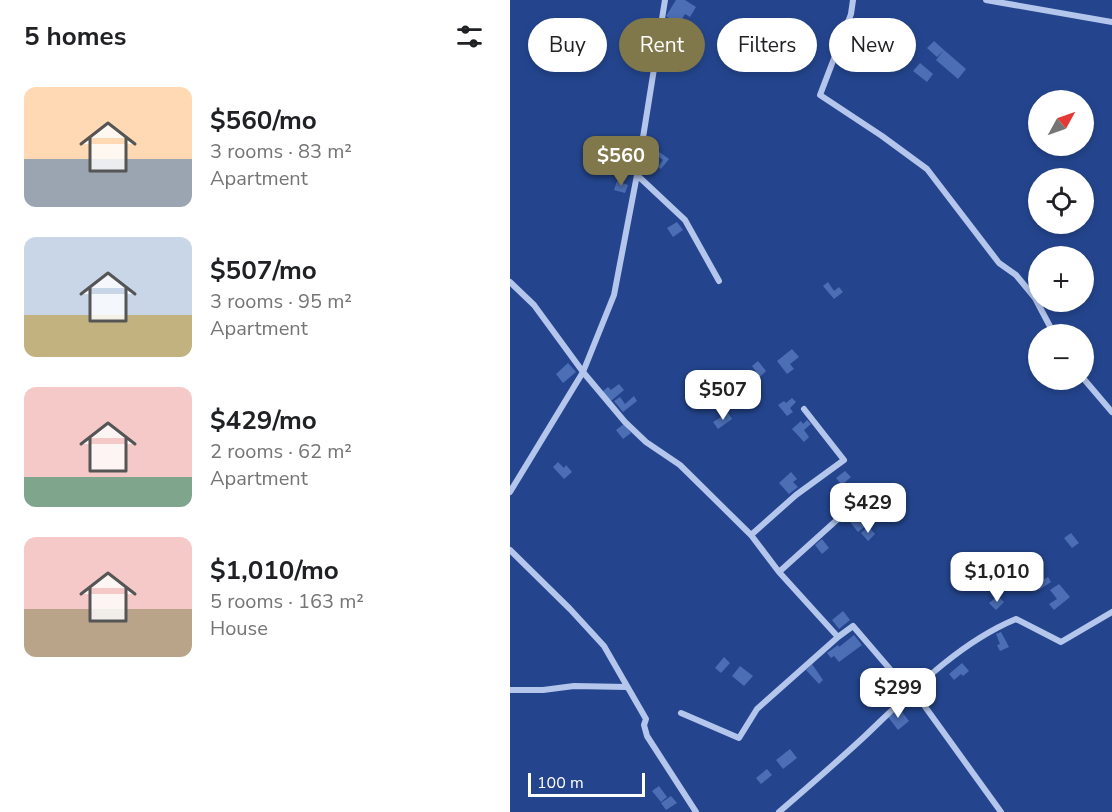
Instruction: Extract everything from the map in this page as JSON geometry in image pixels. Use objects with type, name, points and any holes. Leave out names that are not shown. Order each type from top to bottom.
[{"type":"street","points":[[510,492],[583,372],[614,295],[637,175],[665,0]]},
{"type":"street","points":[[853,0],[851,14],[820,95],[927,169],[999,263],[1016,275],[1035,298],[1049,324]]},
{"type":"street","points":[[986,0],[1112,22]]},
{"type":"street","points":[[637,175],[685,220],[719,281]]},
{"type":"street","points":[[510,282],[534,305],[583,372],[625,422],[646,442],[680,465],[751,535],[779,572],[838,637]]},
{"type":"street","points":[[1093,390],[1112,412]]},
{"type":"street","points":[[751,535],[796,495],[844,460],[804,409]]},
{"type":"street","points":[[779,572],[839,518]]},
{"type":"street","points":[[510,550],[604,646],[646,719],[644,725],[647,736],[696,812]]},
{"type":"street","points":[[779,812],[913,690],[994,628],[1016,619],[1061,642],[1112,612]]},
{"type":"street","points":[[681,712],[739,738],[758,709],[853,626],[895,675],[913,690],[1001,812]]},
{"type":"street","points":[[510,690],[543,690],[574,686],[627,687]]},
{"type":"building","points":[[676,0],[685,0],[696,7],[690,17],[685,14],[683,18],[666,16]]},
{"type":"building","points":[[934,41],[944,50],[937,57],[927,48]]},
{"type":"building","points":[[944,50],[966,69],[958,79],[936,60]]},
{"type":"building","points":[[920,63],[933,74],[927,82],[914,72]]},
{"type":"building","points":[[651,146],[669,159],[661,169],[658,167],[663,160],[652,152],[649,157],[645,154]]},
{"type":"building","points":[[617,181],[628,185],[625,193],[614,190]]},
{"type":"building","points":[[677,222],[683,230],[673,237],[667,228]]},
{"type":"building","points":[[828,282],[834,291],[839,287],[843,292],[834,299],[823,286]]},
{"type":"building","points":[[792,349],[799,357],[790,364],[794,369],[787,374],[777,361]]},
{"type":"building","points":[[758,361],[766,371],[760,377],[752,366]]},
{"type":"building","points":[[568,363],[576,372],[563,383],[556,374]]},
{"type":"building","points":[[619,384],[624,390],[611,401],[602,392],[608,387],[611,390]]},
{"type":"building","points":[[634,396],[637,401],[623,412],[614,401],[620,397],[625,404]]},
{"type":"building","points":[[792,398],[796,402],[790,408],[793,412],[787,416],[778,405]]},
{"type":"building","points":[[728,413],[732,419],[718,429],[713,422]]},
{"type":"building","points":[[807,420],[811,424],[804,430],[809,437],[804,442],[792,429],[801,421],[803,424]]},
{"type":"building","points":[[624,424],[631,433],[623,439],[616,430]]},
{"type":"building","points":[[558,462],[564,468],[566,465],[572,472],[564,479],[553,467]]},
{"type":"building","points":[[845,471],[851,477],[842,485],[836,478]]},
{"type":"building","points":[[791,472],[797,479],[793,482],[798,487],[789,494],[779,483]]},
{"type":"building","points":[[876,487],[886,499],[881,503],[871,490]]},
{"type":"building","points":[[860,515],[868,524],[858,532],[850,522]]},
{"type":"building","points":[[868,526],[875,534],[868,541],[861,533]]},
{"type":"building","points":[[1071,533],[1079,543],[1072,548],[1064,538]]},
{"type":"building","points":[[822,539],[829,548],[822,554],[815,545]]},
{"type":"building","points":[[1048,577],[1051,582],[1039,590],[1035,585]]},
{"type":"building","points":[[1059,584],[1070,597],[1054,610],[1049,604],[1057,599],[1050,590]]},
{"type":"building","points":[[998,596],[1004,602],[996,610],[989,603]]},
{"type":"building","points":[[843,611],[850,620],[839,629],[832,620]]},
{"type":"building","points":[[1001,632],[1009,647],[1000,651],[996,634]]},
{"type":"building","points":[[854,635],[862,645],[839,662],[834,656],[831,658],[827,653]]},
{"type":"building","points":[[724,657],[730,663],[721,673],[715,668]]},
{"type":"building","points":[[962,663],[969,671],[954,680],[949,674]]},
{"type":"building","points":[[812,664],[823,680],[819,684],[806,670]]},
{"type":"building","points":[[740,666],[753,676],[744,686],[732,676]]},
{"type":"building","points":[[891,680],[901,691],[895,697],[890,693],[894,689],[888,683]]},
{"type":"building","points":[[899,708],[909,721],[898,730],[888,717]]},
{"type":"building","points":[[790,749],[797,758],[783,769],[776,760]]},
{"type":"building","points":[[767,769],[772,775],[761,784],[756,778]]},
{"type":"building","points":[[659,786],[667,797],[661,802],[652,791]]},
{"type":"building","points":[[671,796],[677,803],[666,810],[661,803]]}]
